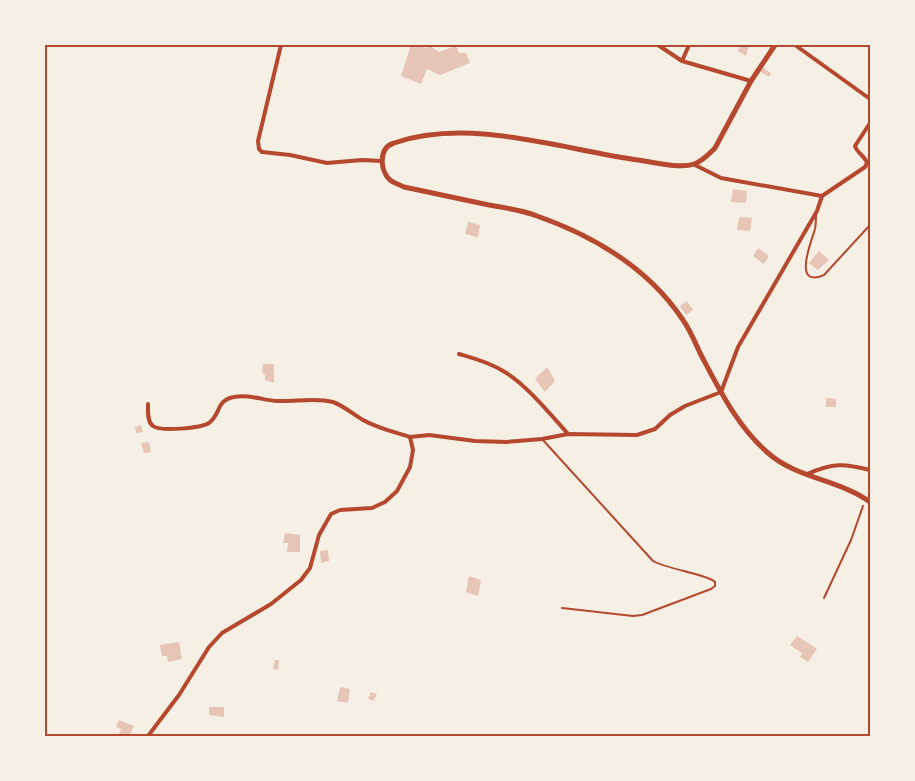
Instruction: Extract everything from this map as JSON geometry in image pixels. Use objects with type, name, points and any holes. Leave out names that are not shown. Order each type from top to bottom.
[{"type":"street","points":[[281,45],[258,141],[259,149],[262,152],[290,155],[327,163],[362,160],[382,161]]},
{"type":"street","points":[[658,45],[682,61],[751,81]]},
{"type":"street","points":[[682,61],[689,45]]},
{"type":"street","points":[[775,45],[751,81],[715,148],[707,156],[693,164],[672,165],[600,154],[518,138],[436,133],[389,144],[384,150],[382,161],[384,172],[391,181],[404,187],[536,215],[566,227],[614,253],[648,279],[668,300],[684,321],[721,392],[756,442],[770,455],[786,465],[868,500]]},
{"type":"street","points":[[795,45],[870,99]]},
{"type":"street","points":[[148,404],[149,421],[152,425],[157,428],[174,429],[208,424],[212,421],[222,402],[232,397],[243,396],[276,401],[317,400],[334,403],[364,420],[410,437],[429,436],[475,442],[542,439],[568,434],[637,435],[648,433],[677,410],[721,392],[738,347],[816,211],[822,196],[865,167],[867,163],[866,158],[856,150],[855,146],[870,123]]},
{"type":"street","points":[[693,164],[721,178],[822,196]]},
{"type":"street","points":[[458,354],[484,362],[504,371],[547,410],[568,434]]},
{"type":"street","points":[[148,736],[179,695],[209,647],[222,633],[270,604],[302,580],[310,568],[318,535],[331,514],[340,510],[372,508],[385,502],[397,491],[410,467],[413,450],[410,437]]},
{"type":"street","points":[[807,474],[826,466],[840,464],[870,470]]},
{"type":"lane","points":[[816,211],[815,228],[805,269],[811,277],[824,275],[870,225]]},
{"type":"lane","points":[[542,439],[653,561],[659,565],[711,578],[715,582],[711,589],[642,615],[633,616],[562,608]]},
{"type":"path","points":[[824,598],[868,500]]},
{"type":"building","points":[[411,45],[418,47],[424,45],[425,49],[429,45],[439,52],[456,46],[459,53],[466,53],[470,63],[440,75],[427,69],[421,84],[401,76]]},
{"type":"building","points":[[740,45],[749,45],[746,56],[738,51]]},
{"type":"building","points":[[762,67],[771,73],[769,77],[759,71]]},
{"type":"building","points":[[733,189],[747,191],[746,203],[731,202]]},
{"type":"building","points":[[739,217],[752,218],[750,231],[737,230]]},
{"type":"building","points":[[468,222],[480,225],[478,237],[465,234]]},
{"type":"building","points":[[758,248],[769,256],[764,264],[753,256]]},
{"type":"building","points":[[819,251],[829,260],[818,270],[809,263]]},
{"type":"building","points":[[687,301],[693,310],[686,315],[680,306]]},
{"type":"building","points":[[263,364],[274,364],[274,383],[265,380],[265,375],[262,372]]},
{"type":"building","points":[[547,367],[555,381],[545,392],[535,379]]},
{"type":"building","points":[[826,398],[836,399],[836,407],[826,407]]},
{"type":"building","points":[[141,425],[143,432],[136,433],[135,427]]},
{"type":"building","points":[[149,442],[151,452],[144,453],[141,443]]},
{"type":"building","points":[[285,533],[300,535],[300,552],[287,552],[288,543],[283,543]]},
{"type":"building","points":[[328,550],[329,561],[321,563],[320,551]]},
{"type":"building","points":[[469,576],[481,580],[478,596],[466,592]]},
{"type":"building","points":[[797,636],[817,649],[808,662],[800,657],[802,653],[790,645]]},
{"type":"building","points":[[179,642],[182,659],[168,662],[167,656],[162,656],[160,645]]},
{"type":"building","points":[[275,660],[279,660],[278,670],[273,669]]},
{"type":"building","points":[[340,687],[350,689],[348,703],[337,701]]},
{"type":"building","points":[[371,692],[377,694],[373,701],[368,698]]},
{"type":"building","points":[[209,707],[224,707],[224,717],[209,715]]},
{"type":"building","points":[[119,720],[134,726],[129,736],[118,736],[121,729],[116,727]]}]
